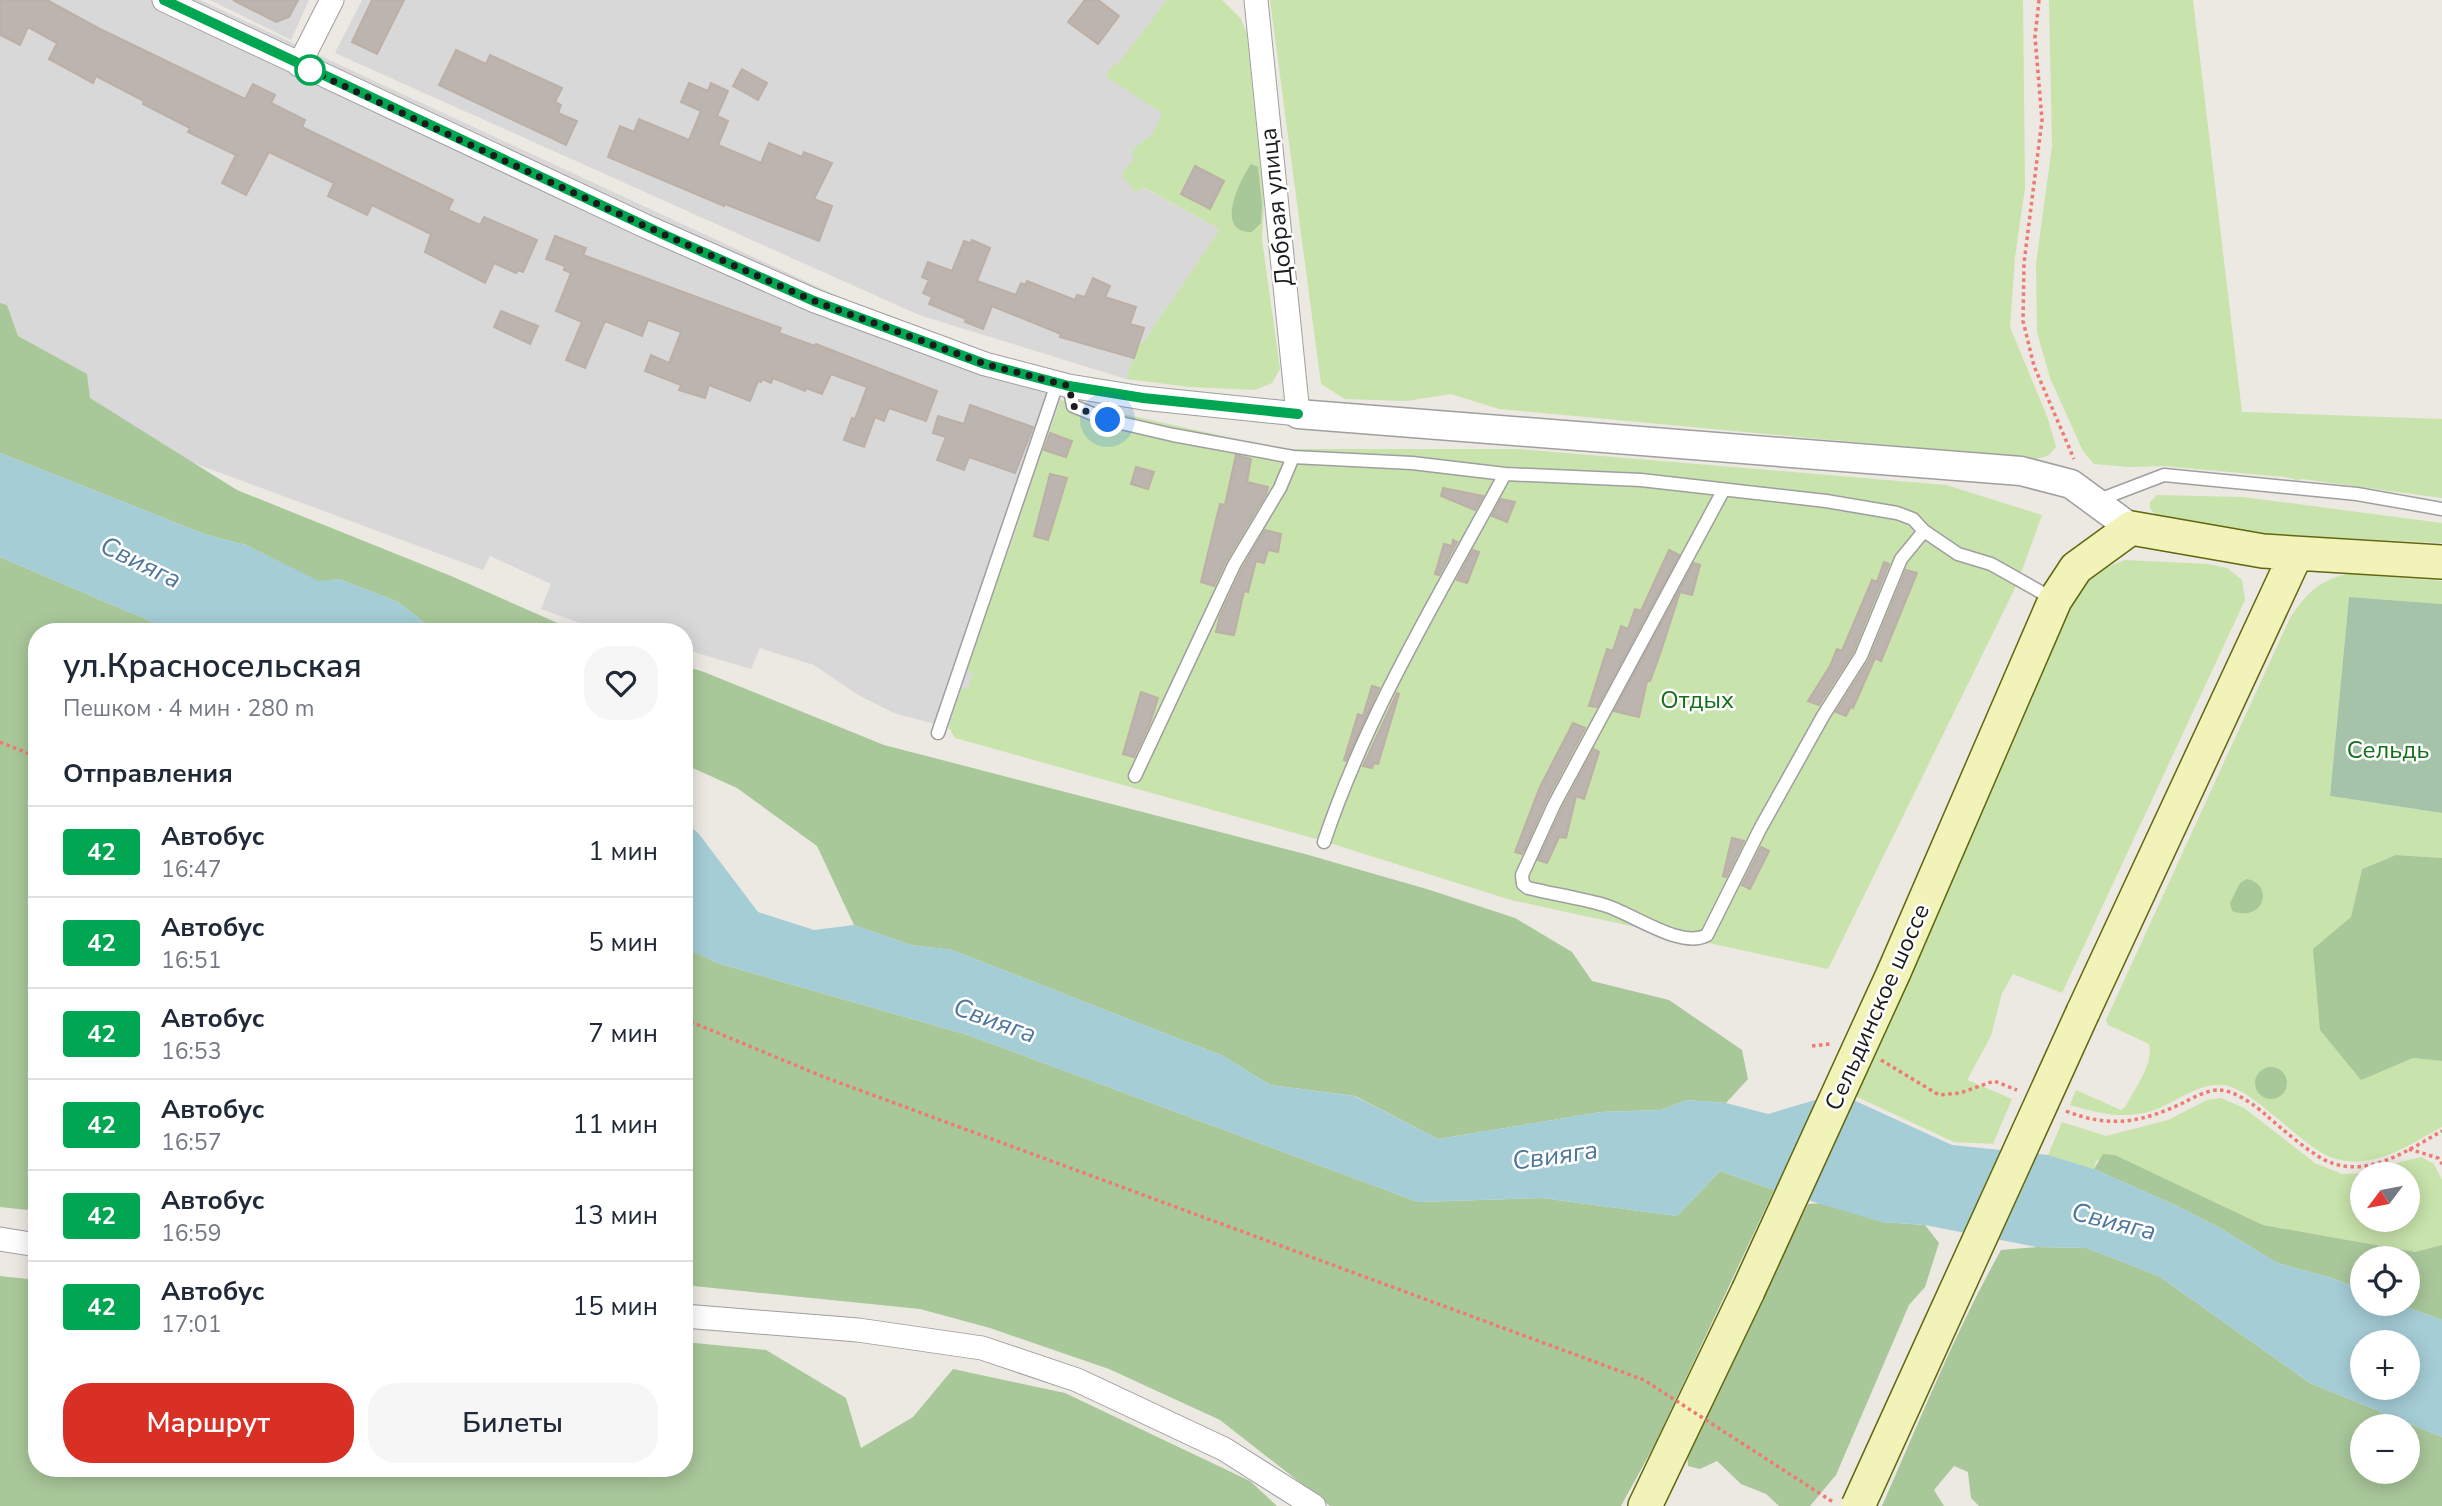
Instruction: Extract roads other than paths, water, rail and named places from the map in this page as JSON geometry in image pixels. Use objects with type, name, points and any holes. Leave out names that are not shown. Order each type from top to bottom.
[{"type":"main road","points":[[2131,528],[2263,551],[2442,562]]},
{"type":"main road","name":"Сельдинское шоссе","points":[[1645,1506],[1748,1292],[1894,972],[2055,600],[2076,568],[2131,528]]},
{"type":"main road","points":[[1858,1506],[2296,554]]},
{"type":"street","points":[[164,0],[645,226],[814,301],[985,364],[1063,385],[1143,398],[1298,414],[2021,471],[2071,484],[2131,528]]},
{"type":"street","points":[[299,65],[332,0]]},
{"type":"street","name":"Добрая улица","points":[[1250,5],[1298,414]]},
{"type":"street","points":[[0,1239],[28,1244]]},
{"type":"street","points":[[693,1317],[858,1330],[982,1348],[1077,1380],[1224,1449],[1314,1506]]},
{"type":"lane","points":[[1063,385],[1073,406],[1108,420],[1293,457],[1412,463],[1505,474],[1641,481],[1826,501],[1897,513],[1913,519],[1924,531],[1958,554],[1991,564],[2055,600]]},
{"type":"lane","points":[[938,733],[1063,385]]},
{"type":"lane","points":[[1135,776],[1234,565],[1280,488],[1293,457]]},
{"type":"lane","points":[[1324,842],[1339,796],[1397,672],[1505,474]]},
{"type":"lane","points":[[2092,502],[2164,475],[2357,494],[2442,509]]},
{"type":"lane","points":[[1723,491],[1553,805],[1522,875],[1523,884],[1528,888],[1606,905],[1664,931],[1690,939],[1707,935],[1759,829],[1823,716],[1861,656],[1901,559],[1924,531]]},
{"type":"water","name":"Свияга","points":[[0,453],[207,535],[246,545],[319,581],[339,579],[398,602],[425,623],[155,623],[0,557]]},
{"type":"water","name":"Свияга","points":[[693,828],[758,912],[814,930],[854,925],[911,945],[952,950],[1223,1056],[1270,1085],[1354,1096],[1438,1139],[1601,1112],[1661,1110],[1687,1100],[1726,1103],[1768,1114],[1822,1098],[1849,1098],[1952,1145],[2048,1155],[2094,1169],[2220,1228],[2277,1263],[2350,1285],[2350,1316],[2420,1316],[2420,1312],[2442,1320],[2442,1437],[2420,1428],[2420,1414],[2386,1414],[2352,1400],[2420,1400],[2420,1330],[2350,1330],[2350,1399],[2310,1383],[2159,1276],[2087,1248],[2037,1247],[1925,1225],[1882,1222],[1720,1171],[1677,1216],[1542,1198],[1418,1202],[968,1035],[717,963],[693,951]]},
{"type":"park label","name":"Отдых","points":[[1697,700]]},
{"type":"park label","name":"Сельдь","points":[[2388,750]]}]
